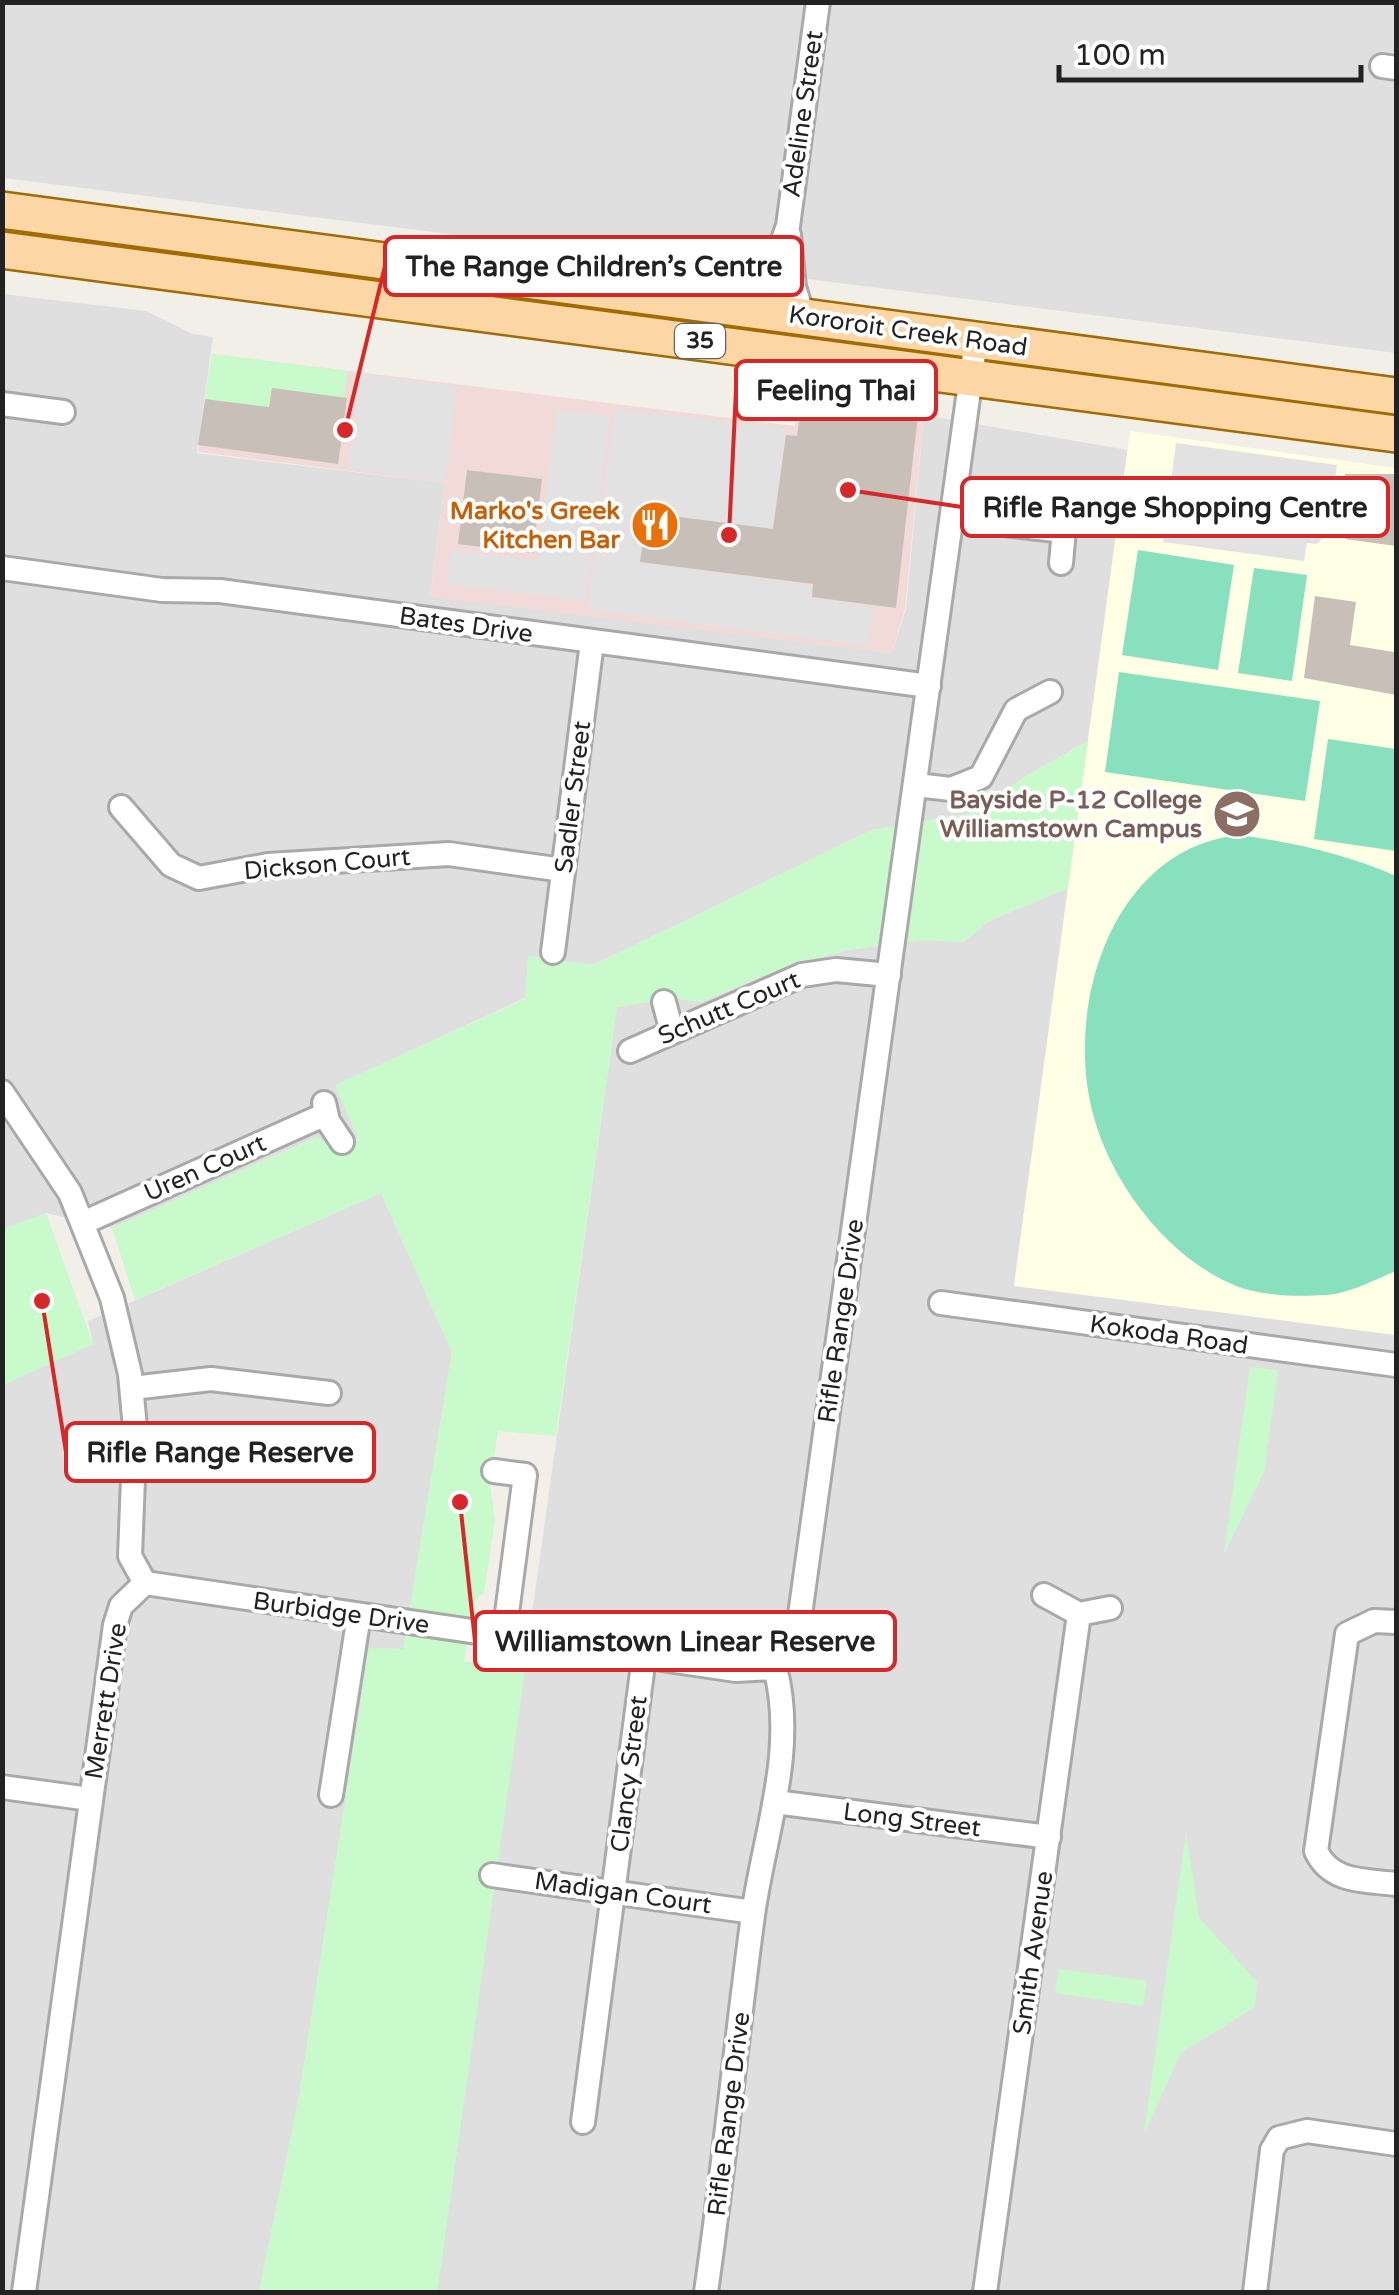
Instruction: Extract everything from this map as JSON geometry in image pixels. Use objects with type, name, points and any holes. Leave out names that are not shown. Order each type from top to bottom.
[{"type":"main road","name":"Kororoit Creek Road","points":[[2,210],[1396,396]]},
{"type":"main road","name":"Kororoit Creek Road","points":[[2,250],[1396,434]]},
{"type":"main road","points":[[751,309],[780,351]]},
{"type":"street","name":"Adeline Street","points":[[803,316],[794,287],[788,226],[818,2]]},
{"type":"street","name":"Adeline Street","points":[[751,309],[788,226]]},
{"type":"street","name":"Rifle Range Drive","points":[[706,2292],[753,1912],[774,1802],[785,1704],[775,1668],[796,1644],[976,340]]},
{"type":"street","points":[[2,404],[62,412]]},
{"type":"street","points":[[953,518],[1065,520],[1061,562]]},
{"type":"street","name":"Bates Drive","points":[[2,568],[162,590],[220,591],[929,686]]},
{"type":"street","name":"Sadler Street","points":[[553,952],[592,642]]},
{"type":"street","points":[[916,785],[952,789],[982,777],[1013,714],[1018,694],[1050,692]]},
{"type":"street","name":"Dickson Court","points":[[120,807],[171,865],[199,878],[268,865],[449,854],[563,870]]},
{"type":"street","name":"Schutt Court","points":[[630,1051],[802,975],[836,970],[889,975]]},
{"type":"street","points":[[664,1002],[672,1032]]},
{"type":"street","points":[[2,1092],[58,1172],[85,1222],[112,1298],[132,1388],[136,1482],[130,1556],[145,1583]]},
{"type":"street","name":"Uren Court","points":[[85,1222],[325,1107],[342,1142]]},
{"type":"street","name":"Kokoda Road","points":[[941,1303],[1396,1365]]},
{"type":"street","points":[[132,1388],[211,1379],[329,1392]]},
{"type":"street","points":[[494,1471],[525,1475],[504,1636]]},
{"type":"street","name":"Burbidge Drive","points":[[145,1583],[736,1670],[775,1668]]},
{"type":"street","name":"Merrett Drive","points":[[24,2292],[115,1625],[121,1606],[145,1583]]},
{"type":"street","points":[[1044,1596],[1078,1614],[1110,1608]]},
{"type":"street","name":"Smith Avenue","points":[[985,2292],[1078,1614]]},
{"type":"street","points":[[331,1795],[359,1615]]},
{"type":"street","points":[[1396,1622],[1374,1621],[1347,1634],[1316,1850],[1324,1868],[1334,1875],[1396,1884]]},
{"type":"street","name":"Clancy Street","points":[[584,2122],[644,1657]]},
{"type":"street","points":[[2,1787],[90,1799]]},
{"type":"street","name":"Long Street","points":[[774,1802],[1049,1837]]},
{"type":"street","name":"Madigan Court","points":[[492,1875],[753,1912]]},
{"type":"street","points":[[1255,2292],[1272,2150],[1279,2138],[1307,2131],[1396,2144]]},
{"type":"shaded area","points":[[3,3],[1396,3],[1396,353],[3,178]]},
{"type":"shaded area","points":[[3,294],[146,311],[193,334],[213,337],[197,453],[445,483],[430,596],[892,653],[906,609],[924,415],[1128,450],[1088,741],[968,814],[872,830],[593,965],[529,956],[525,998],[336,1085],[358,1138],[335,1148],[316,1137],[112,1228],[46,1213],[3,1229]]},
{"type":"shaded area","points":[[212,354],[795,426],[799,398],[924,414],[905,609],[892,653],[430,597],[445,483],[198,452]]},
{"type":"shaded area","points":[[360,374],[457,387],[445,481],[348,469]]},
{"type":"shaded area","points":[[557,409],[610,416],[585,601],[447,584],[451,550],[537,560]]},
{"type":"shaded area","points":[[615,409],[786,428],[772,529],[647,512],[640,562],[812,586],[811,598],[874,606],[868,646],[587,609]]},
{"type":"shaded area","name":"Bayside P-12 College Williamstown Campus","points":[[1130,431],[1396,468],[1396,1335],[1014,1286]]},
{"type":"shaded area","points":[[1176,443],[1337,465],[1328,532],[1317,544],[1307,543],[1304,561],[1163,542]]},
{"type":"shaded area","points":[[1068,888],[1014,1285],[1396,1335],[1396,2292],[437,2292],[617,1007],[671,998],[702,1002],[791,964],[854,949],[925,940],[964,942],[989,921]]},
{"type":"shaded area","points":[[381,1193],[452,1352],[403,1650],[369,1649],[299,2097],[259,2292],[3,2292],[2,1385],[93,1344],[88,1321]]},
{"type":"green space","points":[[212,354],[347,371],[344,398],[273,388],[269,407],[205,399]]},
{"type":"green space","points":[[1138,550],[1234,565],[1218,670],[1122,655]]},
{"type":"green space","points":[[1254,568],[1307,575],[1292,681],[1238,673]]},
{"type":"green space","points":[[1119,672],[1320,701],[1305,801],[1105,772]]},
{"type":"green space","points":[[1328,739],[1396,749],[1396,851],[1314,839]]},
{"type":"green space","points":[[1088,741],[1068,888],[989,921],[964,942],[925,940],[854,949],[791,964],[702,1002],[671,998],[617,1007],[556,1436],[498,1431],[490,1484],[495,1520],[484,1593],[475,1600],[464,1661],[525,1671],[437,2292],[259,2292],[299,2097],[369,1648],[403,1649],[452,1352],[381,1193],[135,1300],[112,1228],[317,1137],[335,1148],[358,1139],[335,1085],[525,999],[528,956],[593,965],[872,830],[968,814]]},
{"type":"green space","points":[[1240,835],[1320,850],[1396,876],[1396,1271],[1334,1294],[1291,1296],[1244,1289],[1186,1256],[1145,1215],[1128,1191],[1101,1140],[1093,1114],[1086,1071],[1086,1026],[1093,981],[1108,938],[1130,900],[1159,868],[1196,846]]},
{"type":"green space","points":[[46,1213],[93,1344],[3,1385],[3,1229]]},
{"type":"green space","points":[[1250,1367],[1278,1370],[1264,1472],[1224,1554]]},
{"type":"green space","points":[[1186,1832],[1199,1917],[1257,1982],[1255,2007],[1181,2053],[1144,2134]]},
{"type":"green space","points":[[1059,1969],[1147,1981],[1143,2006],[1055,1993]]},
{"type":"building","points":[[272,388],[347,398],[338,464],[198,445],[205,399],[269,407]]},
{"type":"building","points":[[802,400],[918,415],[896,608],[812,597],[813,584],[640,562],[647,513],[773,529],[786,435],[797,436]]},
{"type":"building","points":[[467,470],[542,479],[533,553],[458,544]]},
{"type":"building","points":[[1345,474],[1396,474],[1396,546],[1345,539]]},
{"type":"building","points":[[1315,596],[1356,602],[1350,645],[1394,652],[1396,695],[1304,678]]},
{"type":"place","name":"The Range Children’s Centre","points":[[345,430]]},
{"type":"place","name":"Rifle Range Shopping Centre","points":[[848,490]]},
{"type":"place","name":"Marko's Greek Kitchen Bar","points":[[655,525]]},
{"type":"place","name":"Feeling Thai","points":[[729,535]]},
{"type":"place","name":"Bayside P-12 College Williamstown Campus","points":[[1237,814]]},
{"type":"place","name":"Rifle Range Reserve","points":[[42,1301]]},
{"type":"place","name":"Williamstown Linear Reserve","points":[[460,1502]]}]
